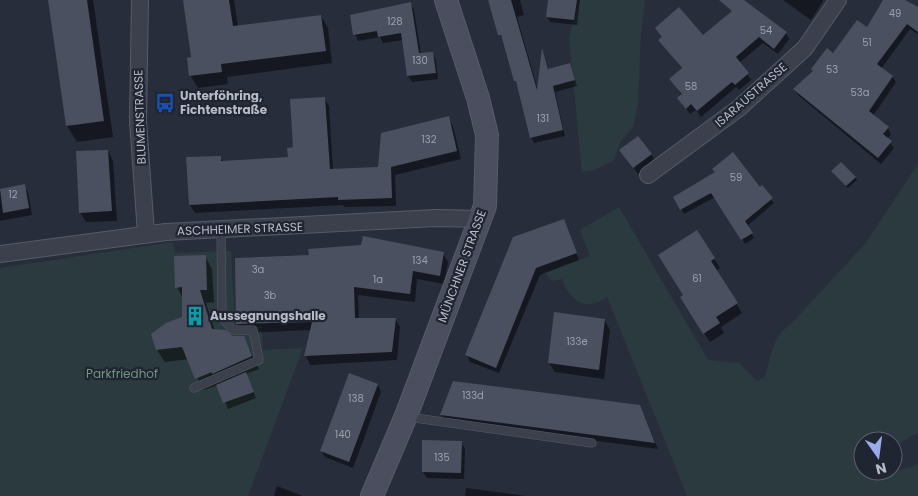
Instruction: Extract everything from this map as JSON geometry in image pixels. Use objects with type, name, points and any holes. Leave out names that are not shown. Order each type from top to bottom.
[{"type":"main road","name":"MÜNCHNER STRASSE","points":[[372,496],[406,416],[485,206],[487,135],[478,98],[446,0]]},
{"type":"street","name":"BLUMENSTRASSE","points":[[140,0],[138,121],[146,234]]},
{"type":"street","name":"ISARAUSTRASSE","points":[[648,175],[739,108],[805,48],[838,0]]},
{"type":"street","name":"ASCHHEIMER STRASSE","points":[[0,254],[146,234],[436,218],[482,218]]},
{"type":"lane","points":[[194,388],[259,360],[253,330],[233,330],[222,318],[221,230]]},
{"type":"lane","points":[[406,416],[446,424],[592,442]]},
{"type":"green space","points":[[579,0],[645,0],[641,33],[638,104],[633,127],[620,142],[614,161],[594,170],[582,172],[569,37]]},
{"type":"green space","points":[[918,164],[918,433],[903,441],[903,431],[853,431],[853,481],[903,481],[903,469],[918,464],[918,496],[687,496],[607,297],[592,304],[579,302],[569,293],[562,279],[552,281],[544,272],[590,256],[580,230],[619,207],[708,360],[739,363],[757,381],[765,377],[773,348],[780,335],[865,244]]},
{"type":"green space","name":"Parkfriedhof","points":[[173,242],[175,253],[231,251],[235,326],[262,326],[263,350],[303,348],[248,496],[0,496],[0,268]]},
{"type":"building","points":[[48,0],[87,0],[104,121],[66,126]]},
{"type":"building","points":[[183,0],[229,0],[233,26],[321,15],[326,51],[221,64],[222,72],[189,76],[187,58],[191,57]]},
{"type":"building","points":[[488,0],[511,0],[537,90],[542,48],[548,69],[570,63],[575,80],[553,86],[563,130],[530,138],[516,81],[514,81],[501,35],[498,35]]},
{"type":"building","points":[[548,0],[577,0],[574,20],[546,17]]},
{"type":"building","points":[[719,0],[744,0],[787,32],[774,49],[759,37],[736,57],[749,73],[735,85],[732,82],[697,111],[691,104],[686,109],[677,98],[682,94],[669,79],[682,68],[658,40],[662,37],[655,28],[679,7],[703,35],[732,11]]},
{"type":"building","points":[[883,0],[905,0],[918,7],[918,32],[907,24],[877,64],[893,76],[869,111],[889,127],[883,134],[892,141],[878,158],[793,89],[813,71],[811,69],[827,48],[833,53],[857,20],[867,27]]},
{"type":"building","points":[[411,2],[419,53],[433,52],[436,73],[407,76],[401,33],[378,37],[377,31],[353,35],[350,15]]},
{"type":"building","points":[[325,97],[330,169],[378,167],[381,133],[449,116],[457,151],[391,167],[392,198],[338,200],[338,197],[189,205],[186,157],[221,156],[221,161],[288,157],[287,148],[293,147],[290,99]]},
{"type":"building","points":[[638,136],[652,154],[633,168],[619,150]]},
{"type":"building","points":[[108,150],[112,211],[79,213],[76,151]]},
{"type":"building","points":[[733,152],[760,187],[762,185],[773,198],[745,221],[753,233],[741,240],[711,193],[680,210],[673,197],[715,172],[712,169]]},
{"type":"building","points":[[841,162],[856,177],[846,186],[831,171]]},
{"type":"building","points":[[25,184],[29,208],[3,213],[0,189]]},
{"type":"building","points":[[564,219],[577,253],[536,268],[496,368],[465,355],[513,237]]},
{"type":"building","points":[[697,230],[715,258],[711,261],[738,303],[716,317],[720,323],[703,334],[680,297],[683,295],[658,255]]},
{"type":"building","points":[[363,236],[444,252],[440,276],[413,271],[410,294],[354,287],[355,318],[396,318],[392,352],[304,356],[312,322],[236,324],[235,258],[309,255],[308,249],[361,245]]},
{"type":"building","name":"Aussegnungshalle","points":[[206,255],[207,290],[200,290],[212,329],[226,330],[233,336],[244,336],[252,356],[212,374],[212,372],[195,379],[182,347],[156,350],[151,334],[166,323],[182,317],[182,287],[175,288],[174,256]]},
{"type":"building","points":[[554,312],[605,319],[599,370],[548,363]]},
{"type":"building","points":[[246,372],[254,392],[223,403],[216,385]]},
{"type":"building","points":[[349,373],[378,384],[349,462],[320,451]]},
{"type":"building","points":[[453,381],[640,405],[655,443],[440,415]]},
{"type":"building","points":[[422,440],[462,441],[461,473],[422,472]]},
{"type":"place","name":"Unterföhring, Fichtenstraße","points":[[165,103]]},
{"type":"place","name":"Aussegnungshalle","points":[[195,316]]}]
